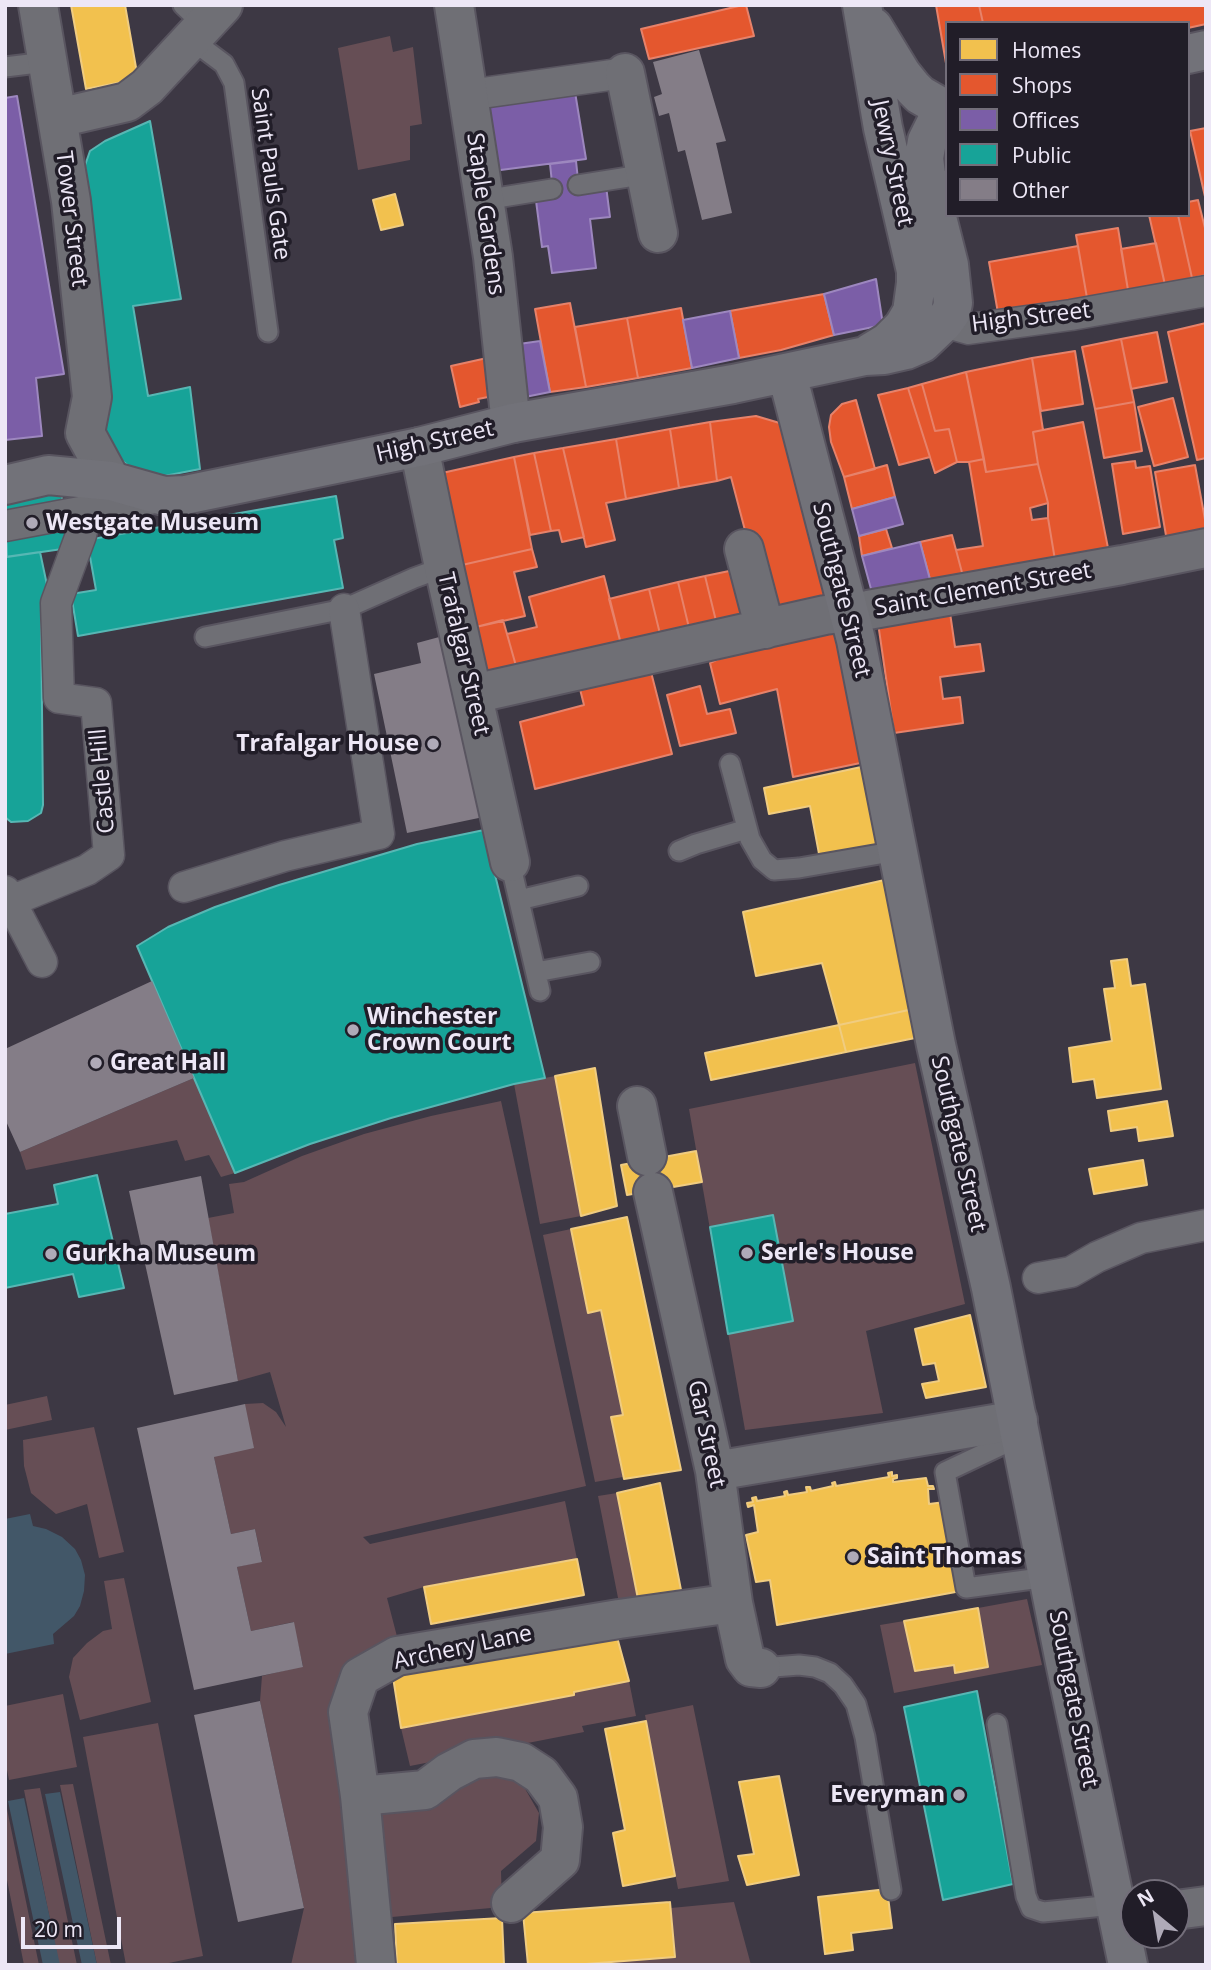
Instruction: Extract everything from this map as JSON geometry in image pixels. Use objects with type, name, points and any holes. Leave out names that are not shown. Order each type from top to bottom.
[{"type":"main road","name":"Jewry Street","points":[[863,9],[901,73],[913,88],[945,109]]},
{"type":"main road","name":"Jewry Street","points":[[863,9],[883,128],[916,271],[916,284],[928,317],[951,312],[953,303],[949,265],[924,158],[927,141],[945,111]]},
{"type":"main road","name":"High Street","points":[[5,485],[48,475],[111,481],[164,496],[185,495],[419,447],[513,423],[906,350],[922,343],[928,317]]},
{"type":"main road","name":"Southgate Street","points":[[787,374],[856,640],[936,1045],[988,1276],[1048,1577],[1120,1904]]},
{"type":"street","name":"Tower Street","points":[[38,5],[71,201],[92,397],[85,433]]},
{"type":"street","name":"Staple Gardens","points":[[454,5],[493,257],[513,423]]},
{"type":"street","points":[[58,118],[127,102],[147,88],[201,19]]},
{"type":"street","points":[[468,95],[625,73],[658,233]]},
{"type":"street","name":"High Street","points":[[928,317],[969,329],[983,328],[1206,291]]},
{"type":"street","points":[[48,475],[85,433],[111,481]]},
{"type":"street","name":"Trafalgar Street","points":[[419,447],[443,567],[510,862]]},
{"type":"street","points":[[5,526],[164,496]]},
{"type":"street","name":"Castle Hill","points":[[8,896],[87,870],[109,855],[96,703],[59,698],[56,604],[81,535],[87,510]]},
{"type":"street","name":"Saint Clement Street","points":[[472,694],[825,615],[848,614],[1206,548]]},
{"type":"street","points":[[744,549],[765,629]]},
{"type":"street","points":[[184,887],[285,856],[379,834],[344,609]]},
{"type":"street","points":[[8,896],[42,962]]},
{"type":"street","name":"Gar Street","points":[[637,1106],[715,1471],[733,1603],[745,1660],[751,1667],[761,1668]]},
{"type":"street","points":[[1038,1278],[1072,1272],[1097,1257],[1141,1238],[1206,1225]]},
{"type":"street","points":[[715,1471],[1019,1428]]},
{"type":"street","name":"Archery Lane","points":[[376,1965],[360,1796],[348,1712],[360,1677],[397,1657],[606,1621],[733,1603]]},
{"type":"street","points":[[360,1796],[425,1790],[449,1772],[474,1759],[497,1758],[521,1762],[541,1775],[558,1798],[563,1827],[560,1860],[512,1903]]},
{"type":"lane","name":"Saint Pauls Gate","points":[[201,19],[234,83],[268,332]]},
{"type":"lane","points":[[5,67],[46,62]]},
{"type":"lane","points":[[578,185],[647,174]]},
{"type":"lane","points":[[484,200],[552,189]]},
{"type":"lane","points":[[205,637],[344,609],[443,567]]},
{"type":"lane","points":[[730,764],[750,839],[762,860],[774,870],[897,851]]},
{"type":"lane","points":[[679,851],[747,829]]},
{"type":"lane","points":[[510,862],[538,982],[590,961]]},
{"type":"lane","points":[[519,900],[578,886]]},
{"type":"lane","points":[[1019,1428],[945,1472],[966,1588],[1048,1577]]},
{"type":"lane","points":[[761,1668],[799,1665],[815,1667],[830,1673],[843,1685],[856,1704],[866,1737],[891,1890]]},
{"type":"lane","points":[[997,1724],[1026,1896],[1031,1908],[1042,1912],[1120,1913]]},
{"type":"shaded area","points":[[390,36],[393,52],[413,47],[422,124],[410,126],[410,160],[358,170],[338,48]]},
{"type":"shaded area","points":[[915,1063],[965,1304],[866,1331],[883,1413],[745,1430],[689,1109]]},
{"type":"shaded area","points":[[555,1076],[581,1216],[540,1224],[514,1084]]},
{"type":"shaded area","points":[[194,1078],[235,1173],[221,1177],[209,1155],[185,1161],[177,1140],[26,1170],[20,1152]]},
{"type":"shaded area","points":[[501,1101],[586,1486],[363,1537],[370,1544],[565,1501],[577,1559],[424,1587],[387,1598],[400,1648],[354,1671],[371,1965],[291,1965],[304,1908],[260,1701],[262,1676],[303,1666],[293,1622],[251,1631],[237,1567],[262,1561],[255,1529],[231,1534],[214,1457],[245,1404],[263,1403],[276,1412],[286,1427],[270,1372],[238,1381],[208,1218],[234,1213],[229,1184],[244,1182],[302,1156],[364,1134]]},
{"type":"shaded area","points":[[571,1229],[588,1313],[601,1310],[623,1415],[611,1417],[623,1477],[595,1482],[543,1235]]},
{"type":"shaded area","points":[[47,1396],[52,1420],[5,1430],[5,1405]]},
{"type":"shaded area","points":[[94,1427],[124,1552],[99,1558],[87,1504],[56,1514],[31,1493],[24,1466],[23,1440]]},
{"type":"shaded area","points":[[617,1493],[638,1599],[619,1603],[598,1496]]},
{"type":"shaded area","points":[[124,1578],[151,1702],[80,1720],[69,1677],[73,1658],[103,1631],[112,1629],[104,1581]]},
{"type":"shaded area","points":[[1027,1599],[1042,1665],[894,1693],[880,1625],[904,1621],[915,1671],[954,1665],[956,1673],[987,1668],[978,1608]]},
{"type":"shaded area","points":[[629,1681],[636,1716],[582,1726],[584,1732],[410,1766],[401,1728],[573,1695],[574,1692]]},
{"type":"shaded area","points":[[63,1694],[77,1767],[9,1780],[5,1760],[5,1706]]},
{"type":"shaded area","points":[[693,1705],[729,1881],[678,1889],[645,1715]]},
{"type":"shaded area","points":[[158,1723],[203,1956],[159,1965],[126,1965],[83,1737]]},
{"type":"shaded area","points":[[505,1774],[520,1780],[539,1813],[536,1841],[501,1871],[502,1907],[381,1918],[367,1814],[431,1810],[457,1788],[485,1776]]},
{"type":"shaded area","points":[[73,1784],[111,1965],[97,1965],[60,1785]]},
{"type":"shaded area","points":[[40,1788],[77,1965],[59,1965],[24,1790]]},
{"type":"shaded area","points":[[5,1799],[39,1965],[24,1965],[5,1870]]},
{"type":"shaded area","points":[[734,1902],[751,1965],[573,1965],[675,1956],[671,1908]]},
{"type":"water","points":[[30,1514],[33,1526],[62,1537],[75,1549],[85,1575],[84,1591],[74,1616],[53,1634],[54,1644],[5,1654],[5,1519]]},
{"type":"water","points":[[60,1792],[97,1965],[82,1965],[45,1794]]},
{"type":"water","points":[[24,1798],[60,1965],[43,1965],[8,1801]]},
{"type":"building: Homes","points":[[71,5],[125,5],[138,79],[86,89]]},
{"type":"building: Homes","points":[[395,194],[403,225],[381,230],[373,200]]},
{"type":"building: Homes","points":[[875,764],[892,842],[820,859],[810,806],[769,814],[764,788]]},
{"type":"building: Homes","points":[[889,879],[918,1008],[839,1025],[822,963],[756,976],[743,912]]},
{"type":"building: Homes","points":[[1127,959],[1131,986],[1145,984],[1161,1089],[1097,1098],[1094,1079],[1073,1082],[1069,1048],[1112,1041],[1104,989],[1115,988],[1111,961]]},
{"type":"building: Homes","points":[[918,1008],[925,1036],[846,1052],[839,1025]]},
{"type":"building: Homes","points":[[839,1025],[846,1052],[711,1080],[705,1053]]},
{"type":"building: Homes","points":[[595,1068],[617,1206],[581,1216],[555,1076]]},
{"type":"building: Homes","points":[[1167,1101],[1173,1136],[1139,1141],[1137,1127],[1111,1131],[1108,1111]]},
{"type":"building: Homes","points":[[696,1151],[702,1182],[627,1195],[621,1165]]},
{"type":"building: Homes","points":[[1143,1160],[1147,1185],[1094,1194],[1089,1169]]},
{"type":"building: Homes","points":[[627,1217],[681,1470],[624,1479],[611,1417],[623,1415],[601,1310],[588,1313],[571,1229]]},
{"type":"building: Homes","points":[[970,1315],[986,1387],[926,1398],[922,1384],[939,1381],[935,1363],[923,1365],[915,1329]]},
{"type":"building: Homes","name":"Saint Thomas","points":[[892,1472],[892,1476],[897,1475],[893,1482],[926,1478],[928,1486],[933,1486],[934,1489],[928,1489],[929,1504],[945,1502],[961,1591],[777,1625],[770,1580],[756,1582],[746,1535],[758,1532],[754,1505],[748,1507],[747,1503],[753,1502],[752,1498],[756,1497],[757,1501],[785,1496],[784,1492],[787,1491],[788,1495],[807,1492],[806,1487],[810,1487],[811,1491],[833,1486],[832,1483],[835,1482],[836,1486],[889,1477],[888,1473]]},
{"type":"building: Homes","points":[[660,1483],[681,1590],[638,1599],[617,1493]]},
{"type":"building: Homes","points":[[577,1559],[584,1595],[431,1624],[424,1587]]},
{"type":"building: Homes","points":[[978,1608],[988,1667],[955,1673],[954,1665],[915,1671],[904,1621]]},
{"type":"building: Homes","points":[[617,1637],[629,1681],[574,1692],[574,1695],[401,1728],[393,1677],[559,1643]]},
{"type":"building: Homes","points":[[646,1721],[675,1876],[623,1886],[613,1833],[625,1830],[605,1729]]},
{"type":"building: Homes","points":[[779,1776],[799,1875],[747,1885],[738,1856],[754,1854],[739,1782]]},
{"type":"building: Homes","points":[[887,1889],[892,1928],[851,1933],[853,1950],[825,1954],[818,1897]]},
{"type":"building: Homes","points":[[670,1902],[675,1957],[573,1965],[528,1965],[523,1913]]},
{"type":"building: Homes","points":[[502,1918],[504,1965],[397,1965],[395,1924]]},
{"type":"building: Shops","points":[[746,5],[754,36],[649,59],[641,29]]},
{"type":"building: Shops","points":[[936,5],[979,5],[983,21],[945,21],[945,57]]},
{"type":"building: Shops","points":[[979,5],[1206,5],[1206,24],[1190,28],[1190,21],[983,21]]},
{"type":"building: Shops","points":[[1206,128],[1206,201],[1190,131]]},
{"type":"building: Shops","points":[[1198,200],[1206,232],[1206,275],[1192,278],[1178,217],[1190,217],[1190,202]]},
{"type":"building: Shops","points":[[1149,217],[1178,217],[1192,278],[1165,285]]},
{"type":"building: Shops","points":[[1118,228],[1128,290],[1087,298],[1076,235]]},
{"type":"building: Shops","points":[[1156,243],[1165,285],[1128,290],[1121,249]]},
{"type":"building: Shops","points":[[1078,246],[1087,298],[998,313],[989,262]]},
{"type":"building: Shops","points":[[824,294],[834,335],[781,350],[739,358],[730,311]]},
{"type":"building: Shops","points":[[570,303],[586,387],[550,392],[535,309]]},
{"type":"building: Shops","points":[[681,308],[692,368],[638,378],[627,318]]},
{"type":"building: Shops","points":[[627,318],[638,378],[586,387],[575,327]]},
{"type":"building: Shops","points":[[1206,323],[1206,458],[1197,460],[1168,332]]},
{"type":"building: Shops","points":[[1157,332],[1167,382],[1131,389],[1121,339]]},
{"type":"building: Shops","points":[[1121,339],[1134,402],[1095,409],[1082,347]]},
{"type":"building: Shops","points":[[1075,351],[1083,404],[1041,411],[1032,358]]},
{"type":"building: Shops","points":[[496,356],[505,398],[489,401],[488,397],[478,399],[479,402],[460,407],[451,366]]},
{"type":"building: Shops","points":[[1032,358],[1043,430],[1033,432],[1038,464],[986,472],[966,372]]},
{"type":"building: Shops","points":[[966,372],[984,459],[957,462],[949,429],[935,431],[922,384]]},
{"type":"building: Shops","points":[[922,384],[935,431],[949,429],[957,462],[935,473],[908,388]]},
{"type":"building: Shops","points":[[908,388],[930,457],[899,465],[878,395]]},
{"type":"building: Shops","points":[[1173,398],[1188,457],[1154,466],[1138,407]]},
{"type":"building: Shops","points":[[856,400],[875,469],[844,477],[831,442],[829,427],[831,415],[842,404]]},
{"type":"building: Shops","points":[[1134,402],[1142,451],[1104,458],[1095,409]]},
{"type":"building: Shops","points":[[756,416],[783,424],[832,598],[768,618],[731,477],[717,481],[710,422]]},
{"type":"building: Shops","points":[[710,422],[717,481],[679,488],[670,429]]},
{"type":"building: Shops","points":[[1083,422],[1110,558],[1056,566],[1048,503],[1033,432]]},
{"type":"building: Shops","points":[[670,429],[679,488],[626,499],[616,439]]},
{"type":"building: Shops","points":[[616,439],[626,499],[606,503],[615,540],[586,547],[563,448]]},
{"type":"building: Shops","points":[[563,448],[584,537],[562,542],[559,530],[551,531],[534,453]]},
{"type":"building: Shops","points":[[534,453],[551,531],[530,535],[514,457]]},
{"type":"building: Shops","points":[[514,457],[532,549],[462,565],[442,473]]},
{"type":"building: Shops","points":[[984,459],[986,472],[1038,464],[1048,503],[1030,508],[1032,520],[1048,518],[1056,566],[964,580],[956,550],[983,546],[969,462]]},
{"type":"building: Shops","points":[[1135,461],[1136,468],[1150,466],[1160,527],[1123,534],[1112,464]]},
{"type":"building: Shops","points":[[887,465],[895,497],[852,509],[844,477]]},
{"type":"building: Shops","points":[[1195,465],[1206,525],[1206,540],[1168,547],[1155,472]]},
{"type":"building: Shops","points":[[886,529],[892,548],[862,556],[859,536]]},
{"type":"building: Shops","points":[[952,535],[964,580],[932,587],[920,542]]},
{"type":"building: Shops","points":[[532,549],[537,567],[514,572],[525,616],[476,627],[462,565]]},
{"type":"building: Shops","points":[[734,570],[746,618],[717,625],[705,576]]},
{"type":"building: Shops","points":[[604,576],[622,648],[518,673],[507,634],[537,627],[529,597]]},
{"type":"building: Shops","points":[[705,576],[717,625],[690,632],[678,582]]},
{"type":"building: Shops","points":[[678,582],[690,632],[661,638],[649,589]]},
{"type":"building: Shops","points":[[649,589],[661,638],[622,648],[609,599]]},
{"type":"building: Shops","points":[[949,606],[955,647],[980,644],[984,671],[940,677],[943,699],[960,697],[963,723],[894,733],[877,616]]},
{"type":"building: Shops","points":[[503,620],[518,673],[490,681],[476,627]]},
{"type":"building: Shops","points":[[845,620],[870,761],[793,777],[777,689],[720,704],[710,663],[772,634]]},
{"type":"building: Shops","points":[[651,672],[672,754],[535,789],[520,722],[584,705],[580,689]]},
{"type":"building: Shops","points":[[700,686],[707,714],[730,709],[736,733],[680,746],[667,695]]},
{"type":"building: Offices","points":[[575,92],[586,159],[485,172],[477,108]]},
{"type":"building: Offices","points":[[17,96],[64,374],[36,378],[42,436],[5,440],[5,98]]},
{"type":"building: Offices","points":[[576,161],[579,189],[606,186],[610,217],[590,219],[596,268],[552,273],[548,246],[542,247],[535,193],[553,192],[550,164]]},
{"type":"building: Offices","points":[[876,279],[883,325],[834,335],[824,294]]},
{"type":"building: Offices","points":[[730,311],[739,358],[692,368],[683,320]]},
{"type":"building: Offices","points":[[540,341],[550,392],[520,398],[505,346]]},
{"type":"building: Offices","points":[[895,497],[903,524],[859,536],[852,509]]},
{"type":"building: Offices","points":[[920,542],[932,587],[874,600],[862,556]]},
{"type":"building: Public","points":[[150,121],[181,299],[133,306],[148,396],[190,387],[200,469],[159,477],[133,469],[103,440],[82,174],[90,151],[105,141]]},
{"type":"building: Public","points":[[61,491],[69,548],[7,557],[5,498]]},
{"type":"building: Public","points":[[336,496],[343,538],[334,540],[343,588],[78,636],[71,594],[96,590],[87,540]]},
{"type":"building: Public","points":[[40,552],[47,585],[41,616],[43,805],[41,813],[28,821],[11,822],[5,817],[5,557]]},
{"type":"building: Public","name":"Winchester Crown Court","points":[[484,830],[545,1078],[391,1118],[310,1144],[235,1173],[137,946],[168,927],[279,885],[417,844]]},
{"type":"building: Public","points":[[97,1175],[124,1288],[79,1297],[73,1274],[5,1288],[5,1214],[58,1204],[54,1185]]},
{"type":"building: Public","name":"Serle's House","points":[[773,1215],[793,1321],[728,1334],[710,1227]]},
{"type":"building: Public","name":"Everyman","points":[[977,1691],[1013,1884],[943,1900],[904,1707]]},
{"type":"building: Other","points":[[699,50],[726,141],[716,143],[732,213],[702,220],[685,150],[678,152],[669,113],[659,116],[654,97],[662,94],[653,62]]},
{"type":"building: Other","name":"Trafalgar House","points":[[454,633],[493,815],[407,833],[374,674],[421,663],[417,643]]},
{"type":"building: Other","name":"Great Hall","points":[[152,981],[194,1078],[20,1152],[5,1119],[5,1049]]},
{"type":"building: Other","points":[[201,1176],[238,1381],[174,1395],[129,1191]]},
{"type":"building: Other","points":[[245,1404],[254,1448],[214,1457],[231,1534],[255,1529],[262,1562],[237,1567],[251,1631],[294,1622],[303,1667],[194,1690],[137,1428]]},
{"type":"building: Other","points":[[260,1701],[304,1908],[238,1922],[194,1715]]},
{"type":"place","name":"Westgate Museum","points":[[32,523]]},
{"type":"place","name":"Trafalgar House","points":[[433,744]]},
{"type":"place","name":"Winchester Crown Court","points":[[353,1030]]},
{"type":"place","name":"Great Hall","points":[[96,1063]]},
{"type":"place","name":"Serle's House","points":[[747,1253]]},
{"type":"place","name":"Gurkha Museum","points":[[51,1254]]},
{"type":"place","name":"Saint Thomas","points":[[853,1557]]},
{"type":"place","name":"Everyman","points":[[959,1795]]}]
